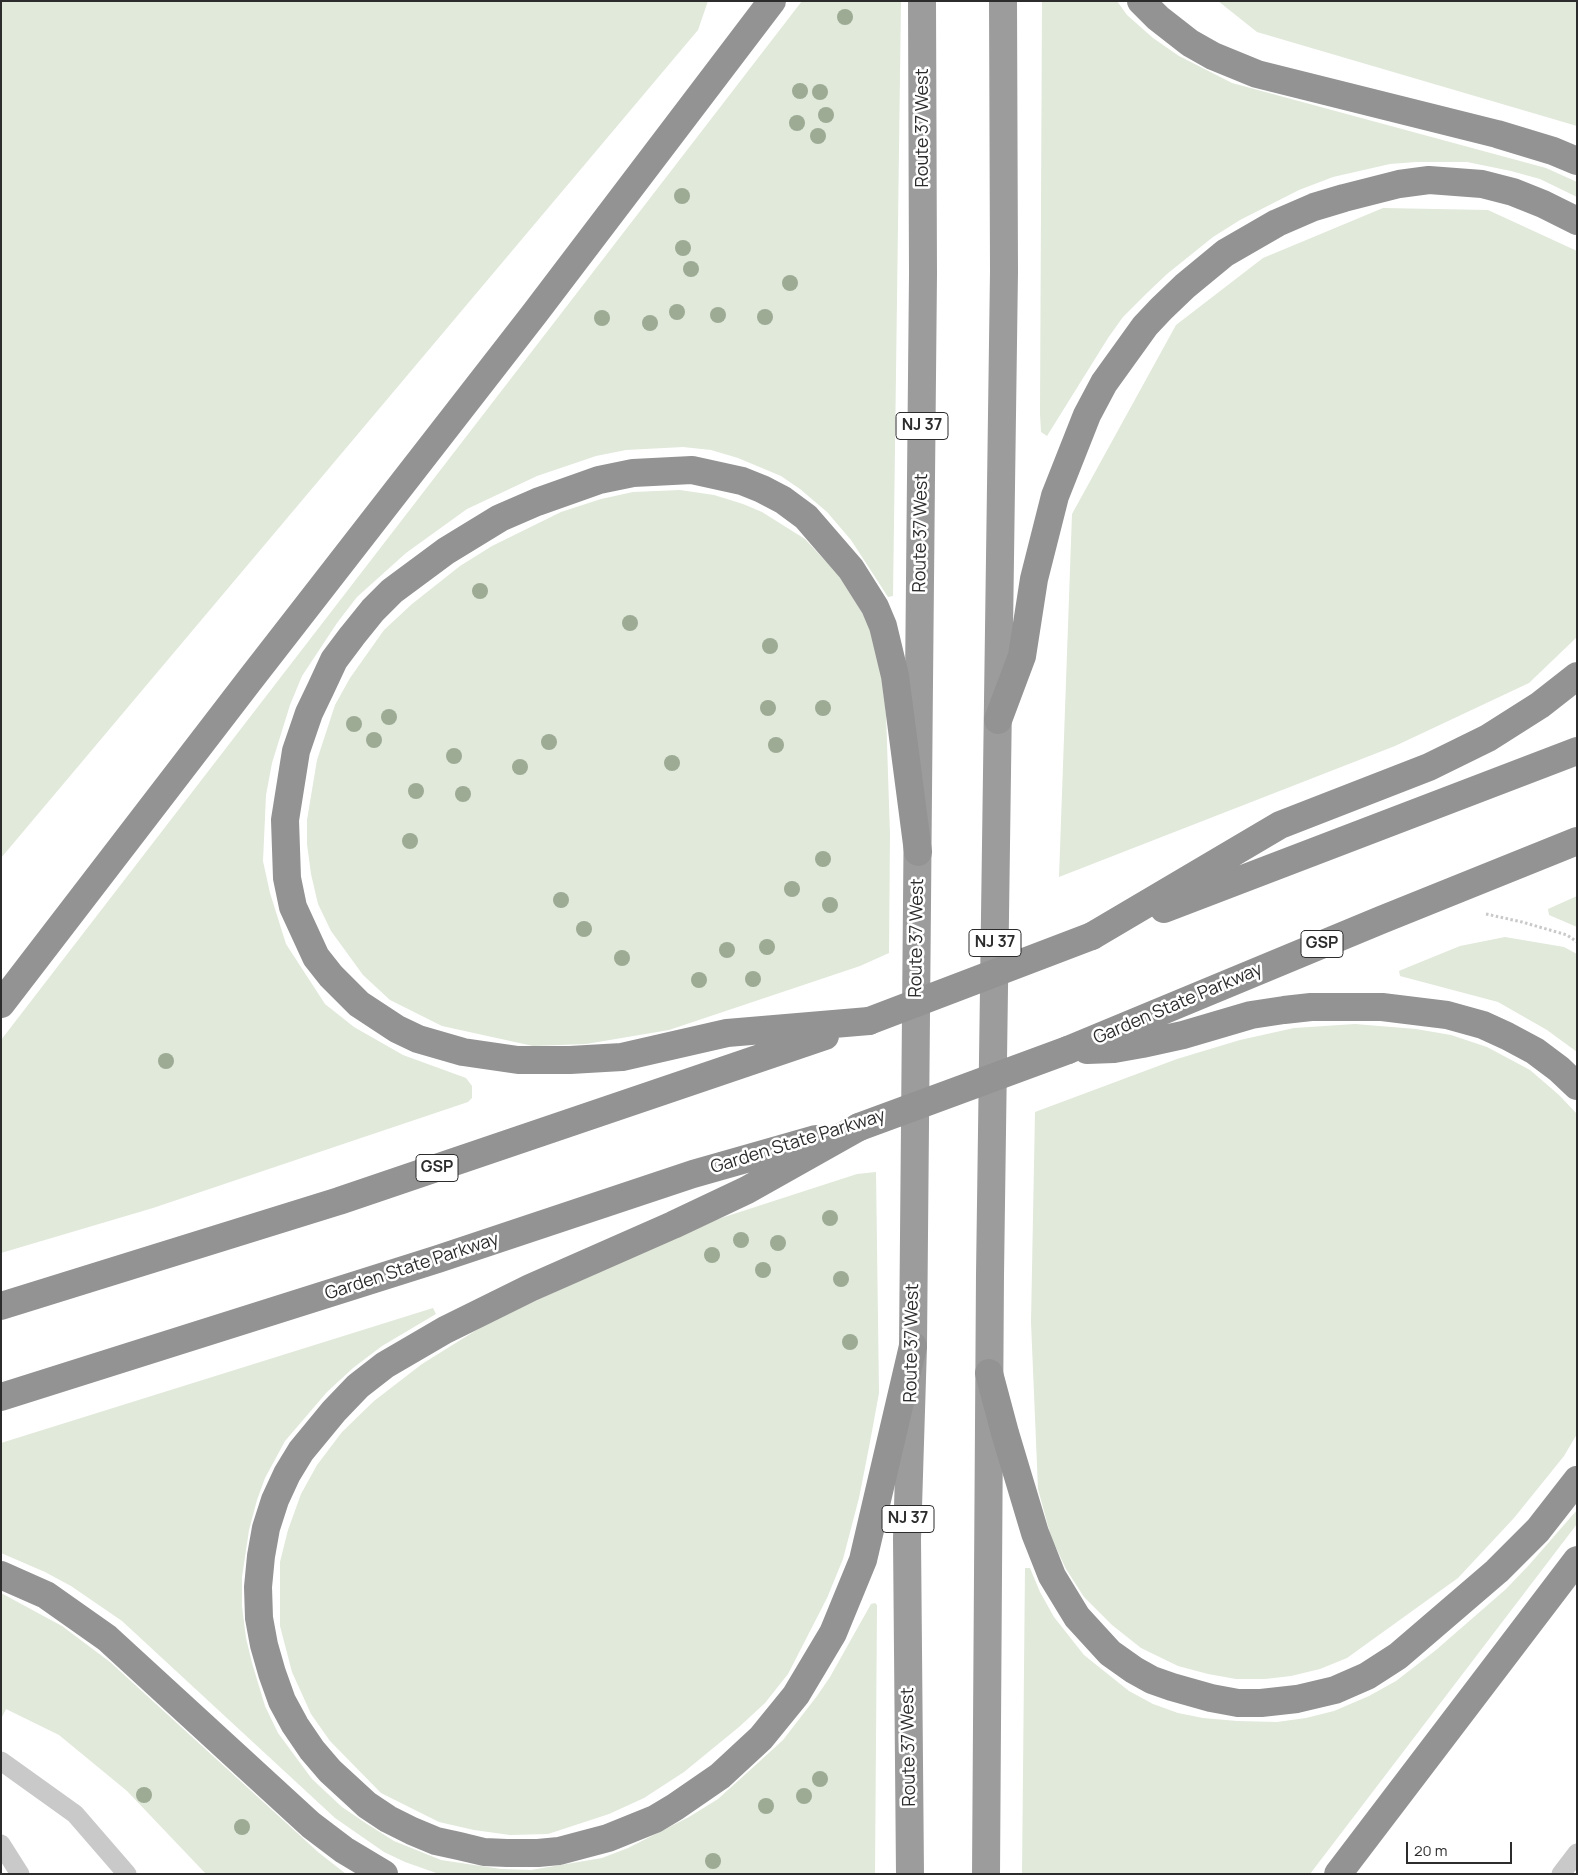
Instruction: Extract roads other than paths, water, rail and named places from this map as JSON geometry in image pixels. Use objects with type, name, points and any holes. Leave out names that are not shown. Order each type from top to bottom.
[{"type":"highway","points":[[1,1004],[535,313],[772,1]]},
{"type":"highway","name":"Route 37 West","points":[[910,1874],[907,1539],[913,1346],[918,852],[923,284],[922,1]]},
{"type":"highway","name":"NJ 37","points":[[986,1874],[989,1374],[1004,271],[1003,1]]},
{"type":"highway","points":[[1141,1],[1158,18],[1190,43],[1213,56],[1243,69],[1281,81],[1497,134],[1553,151],[1577,162]]},
{"type":"highway","points":[[998,720],[1022,656],[1034,579],[1055,496],[1087,415],[1104,383],[1145,326],[1185,286],[1225,253],[1277,223],[1344,198],[1398,184],[1429,180],[1482,184],[1513,192],[1577,221]]},
{"type":"highway","points":[[869,1021],[727,1033],[622,1057],[570,1060],[518,1060],[463,1052],[418,1039],[396,1029],[359,1004],[331,976],[316,958],[293,907],[287,878],[285,820],[296,751],[309,713],[334,660],[373,610],[392,591],[446,551],[500,518],[537,502],[599,480],[633,473],[692,470],[742,481],[762,489],[783,500],[806,517],[851,569],[875,606],[883,626],[896,676],[918,852]]},
{"type":"highway","points":[[1092,936],[1280,826],[1429,767],[1488,738],[1540,705],[1577,676]]},
{"type":"highway","name":"GSP","points":[[1,1306],[339,1201],[869,1021],[1577,751]]},
{"type":"highway","name":"Garden State Parkway","points":[[1,1397],[430,1262],[693,1174],[859,1127],[1068,1050],[1577,841]]},
{"type":"highway","points":[[1068,1050],[1114,1049],[1142,1044],[1183,1035],[1251,1015],[1284,1010],[1311,1007],[1382,1007],[1447,1016],[1483,1026],[1535,1051],[1559,1069],[1577,1086]]},
{"type":"highway","points":[[859,1127],[739,1194],[530,1288],[446,1330],[385,1365],[358,1386],[334,1410],[301,1451],[287,1474],[275,1500],[266,1528],[261,1556],[258,1587],[259,1618],[264,1645],[282,1701],[295,1724],[312,1750],[330,1771],[367,1805],[388,1819],[436,1841],[484,1852],[538,1853],[559,1851],[608,1838],[655,1818],[675,1807],[720,1776],[761,1738],[796,1695],[833,1633],[863,1560],[913,1346]]},
{"type":"highway","points":[[989,1374],[1035,1533],[1052,1576],[1077,1617],[1110,1653],[1152,1680],[1211,1698],[1238,1703],[1261,1703],[1297,1699],[1334,1690],[1366,1676],[1398,1656],[1497,1571],[1538,1530],[1577,1480]]},
{"type":"highway","points":[[1338,1874],[1577,1560]]},
{"type":"highway","points":[[1,1575],[46,1595],[107,1638],[310,1825],[344,1850],[384,1874]]},
{"type":"lane","points":[[1,1761],[75,1814],[127,1874]]},
{"type":"lane","points":[[1,1844],[20,1874]]},
{"type":"lane","points":[[1561,1874],[1577,1853]]}]
